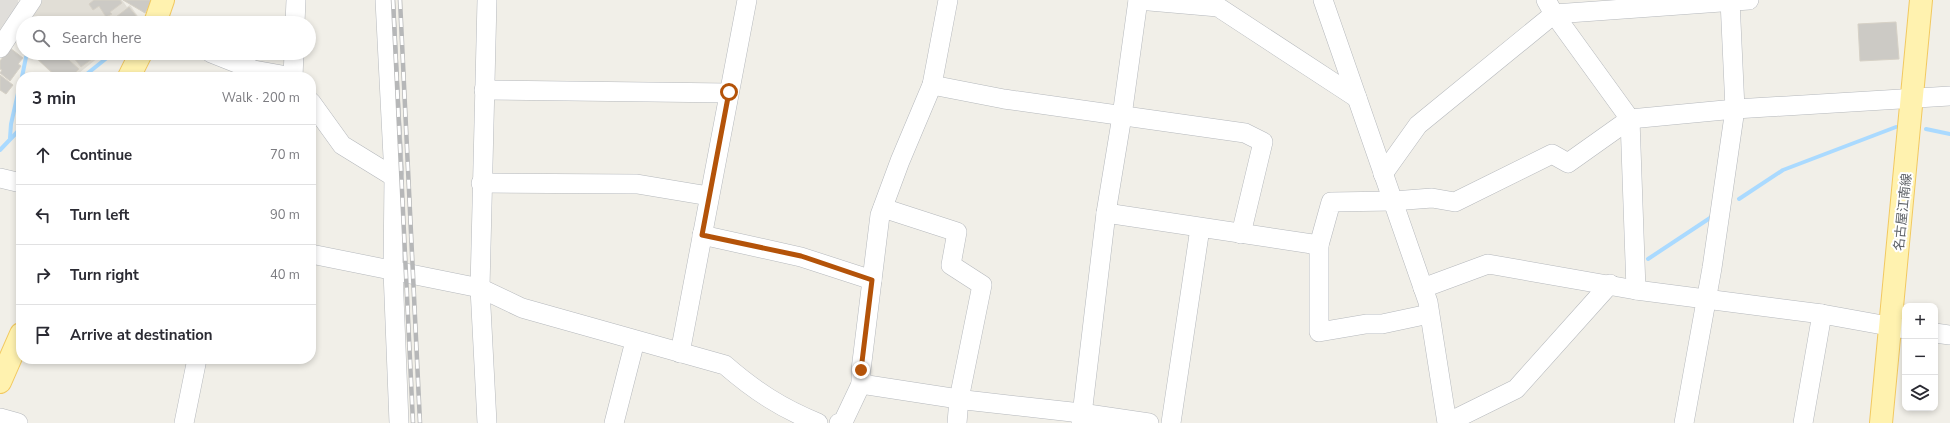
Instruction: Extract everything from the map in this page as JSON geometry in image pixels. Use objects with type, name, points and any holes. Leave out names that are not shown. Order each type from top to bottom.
[{"type":"main road","points":[[157,16],[163,0]]},
{"type":"main road","name":"名古屋江南線","points":[[1881,423],[1898,328],[1921,0]]},
{"type":"main road","points":[[132,72],[138,60]]},
{"type":"main road","points":[[0,382],[16,345]]},
{"type":"street","points":[[295,16],[296,0]]},
{"type":"street","points":[[385,0],[394,177],[394,271],[399,423]]},
{"type":"street","points":[[487,0],[481,183],[480,288],[487,423]]},
{"type":"street","points":[[680,353],[747,0]]},
{"type":"street","points":[[838,423],[843,422],[861,384],[861,370],[880,215],[900,161],[932,85],[948,0]]},
{"type":"street","points":[[1081,418],[1106,213],[1122,116],[1138,0],[1218,8],[1357,98]]},
{"type":"street","points":[[1323,0],[1423,288],[1429,314],[1447,423],[1516,389],[1610,284]]},
{"type":"street","points":[[1383,174],[1418,125],[1550,7],[1749,0]]},
{"type":"street","points":[[1684,423],[1706,298],[1735,109],[1730,1]]},
{"type":"street","points":[[19,16],[27,3]]},
{"type":"street","points":[[1550,7],[1630,119],[1636,290]]},
{"type":"street","points":[[0,48],[16,21]]},
{"type":"street","points":[[225,60],[250,72]]},
{"type":"street","points":[[293,72],[294,60]]},
{"type":"street","points":[[932,85],[1004,99],[1245,133],[1263,142],[1241,234]]},
{"type":"street","points":[[484,90],[729,92]]},
{"type":"street","points":[[1429,314],[1382,324],[1366,324],[1319,332],[1319,245],[1331,202],[1393,201],[1432,198],[1455,202],[1552,154],[1568,163],[1630,119],[1735,109],[1950,96]]},
{"type":"street","points":[[316,109],[342,145],[394,177]]},
{"type":"street","points":[[0,178],[16,182]]},
{"type":"street","points":[[481,183],[637,184],[709,196]]},
{"type":"street","points":[[883,208],[957,232],[951,265],[982,285],[959,399],[957,423]]},
{"type":"street","points":[[1106,213],[1319,245]]},
{"type":"street","points":[[1171,423],[1200,228]]},
{"type":"street","points":[[702,235],[801,256],[872,280]]},
{"type":"street","points":[[316,255],[480,288],[522,308],[635,341],[725,365],[752,388],[790,411],[818,423]]},
{"type":"street","points":[[1423,288],[1488,264],[1610,284],[1636,290],[1822,314],[1898,328]]},
{"type":"street","points":[[1803,423],[1822,314]]},
{"type":"street","points":[[1938,333],[1950,335]]},
{"type":"street","points":[[614,423],[635,341]]},
{"type":"street","points":[[184,423],[196,364]]},
{"type":"street","points":[[861,384],[1081,418],[1149,423]]},
{"type":"street","points":[[0,418],[18,423]]},
{"type":"shaded area","points":[[0,0],[18,0],[18,10],[0,36]]},
{"type":"shaded area","points":[[38,0],[122,0],[127,7],[130,5],[138,16],[27,16]]},
{"type":"shaded area","points":[[16,33],[16,41],[13,38]]},
{"type":"shaded area","points":[[38,60],[95,60],[80,72],[51,72]]},
{"type":"building","points":[[94,0],[120,0],[122,3],[110,12],[112,14],[108,16],[105,16],[99,6],[93,10],[89,4]]},
{"type":"building","points":[[123,0],[153,0],[145,13]]},
{"type":"building","points":[[129,7],[136,16],[117,16]]},
{"type":"building","points":[[1896,22],[1899,59],[1860,61],[1858,24]]},
{"type":"building","points":[[10,48],[16,53],[16,60],[21,60],[18,64],[21,66],[10,81],[0,73],[2,70],[0,69],[0,61]]},
{"type":"building","points":[[39,60],[69,60],[79,69],[76,72],[52,72]]},
{"type":"building","points":[[76,60],[90,60],[81,67]]},
{"type":"building","points":[[0,75],[13,85],[6,94],[0,90]]},
{"type":"waterway","points":[[23,72],[25,60]]},
{"type":"waterway","points":[[89,72],[104,60]]},
{"type":"waterway","points":[[10,138],[11,124],[16,102]]},
{"type":"waterway","points":[[1739,199],[1783,170],[1896,127]]},
{"type":"waterway","points":[[1926,129],[1950,134]]},
{"type":"waterway","points":[[0,150],[16,133]]},
{"type":"waterway","points":[[1648,259],[1713,216]]},
{"type":"railway","points":[[393,0],[413,423]]},
{"type":"railway","points":[[400,0],[420,423]]},
{"type":"route","points":[[729,92],[702,235],[801,256],[872,280],[861,370]]}]
